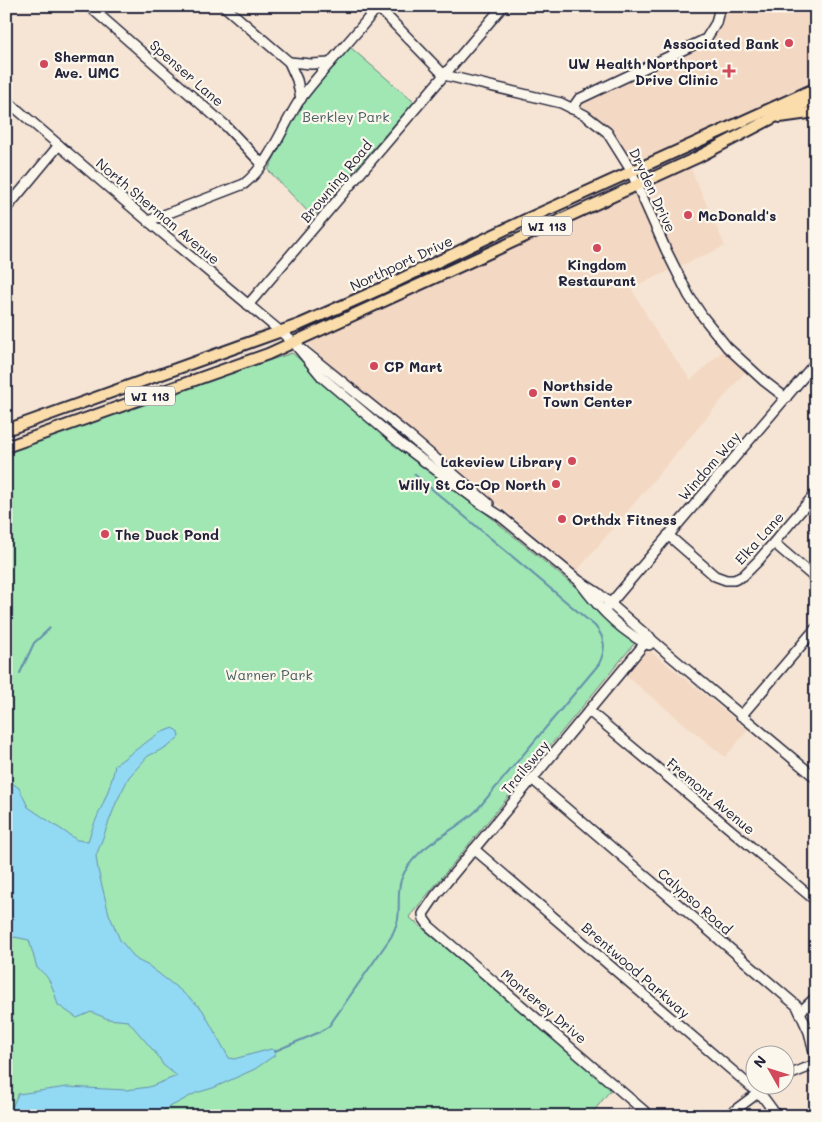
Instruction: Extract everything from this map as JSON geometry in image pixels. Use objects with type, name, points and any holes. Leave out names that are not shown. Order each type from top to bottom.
[{"type":"main road","points":[[797,96],[816,84]]},
{"type":"main road","name":"WI 113","points":[[797,96],[816,88]]},
{"type":"main road","name":"Northport Drive","points":[[6,430],[280,332],[370,294],[474,244],[797,96]]},
{"type":"main road","name":"Northport Drive","points":[[6,447],[243,363],[293,342],[696,158],[788,110],[816,100]]},
{"type":"main road","name":"WI 113","points":[[772,118],[816,112]]},
{"type":"main road","points":[[458,267],[474,244]]},
{"type":"street","name":"Spenser Lane","points":[[89,6],[226,126],[262,164]]},
{"type":"street","points":[[224,6],[290,62],[297,80],[301,99]]},
{"type":"street","points":[[148,222],[244,184],[253,177],[301,99],[377,6],[444,75]]},
{"type":"street","name":"Browning Road","points":[[248,305],[503,6]]},
{"type":"street","points":[[572,109],[579,99],[706,39],[716,23],[720,6]]},
{"type":"street","points":[[290,62],[330,63]]},
{"type":"street","name":"Dryden Drive","points":[[444,75],[561,103],[585,115],[607,132],[631,172],[689,296],[703,318],[727,348],[786,398]]},
{"type":"street","name":"North Sherman Avenue","points":[[6,100],[148,222],[293,342],[318,372],[371,419],[418,458],[498,515],[578,580],[610,603],[647,640]]},
{"type":"street","points":[[6,209],[59,145]]},
{"type":"street","name":"Windom Way","points":[[604,611],[816,362]]},
{"type":"street","name":"Elka Lane","points":[[668,536],[715,576],[726,580],[734,580],[743,576],[816,493]]},
{"type":"street","points":[[774,543],[816,579]]},
{"type":"street","name":"North Sherman Avenue","points":[[578,580],[604,611],[667,654],[741,716],[814,773]]},
{"type":"street","points":[[741,716],[816,628]]},
{"type":"street","name":"Trailsway","points":[[424,915],[430,902],[647,640]]},
{"type":"street","name":"Fremont Avenue","points":[[589,711],[816,901]]},
{"type":"street","name":"Calypso Road","points":[[532,779],[797,1006],[809,1032],[816,1060]]},
{"type":"street","name":"Brentwood Parkway","points":[[474,849],[744,1081]]},
{"type":"street","name":"Monterey Drive","points":[[424,915],[424,919],[429,926],[650,1116]]},
{"type":"street","points":[[800,1012],[816,997]]},
{"type":"street","points":[[794,1073],[816,1064]]},
{"type":"street","points":[[727,1116],[757,1094]]},
{"type":"street","name":"Brentwood Parkway","points":[[759,1094],[766,1100],[776,1116]]},
{"type":"shaded area","points":[[720,6],[816,6],[816,84],[631,172],[616,145],[572,109],[577,101],[706,39]]},
{"type":"shaded area","points":[[690,167],[725,246],[678,267],[646,197],[646,190],[649,184],[663,176],[674,174]]},
{"type":"shaded area","name":"Northside Town Center","points":[[629,194],[635,195],[638,198],[671,270],[631,288],[659,337],[691,380],[724,350],[746,371],[577,571],[314,351],[310,344],[313,338],[336,330]]},
{"type":"shaded area","points":[[648,649],[748,730],[725,757],[625,675],[645,650]]},
{"type":"green space","name":"Berkley Park","points":[[350,47],[414,102],[313,217],[268,170],[300,106]]},
{"type":"green space","name":"Warner Park","points":[[292,353],[638,639],[409,917],[612,1088],[590,1116],[6,1116],[6,453],[144,402]]},
{"type":"water","points":[[174,728],[178,732],[179,737],[169,746],[148,756],[129,777],[116,803],[96,856],[109,914],[120,940],[137,960],[149,966],[202,1009],[229,1058],[234,1059],[271,1049],[275,1051],[275,1055],[255,1069],[213,1088],[196,1093],[153,1116],[8,1116],[18,1094],[67,1087],[126,1090],[149,1087],[177,1076],[163,1065],[158,1056],[128,1021],[108,1019],[91,1012],[77,1018],[58,1005],[48,979],[37,968],[29,940],[14,937],[6,940],[6,765],[12,783],[19,788],[28,807],[77,840],[88,841],[107,794],[115,765],[159,733]]},
{"type":"waterway","points":[[275,1051],[320,1032],[329,1026],[392,935],[398,919],[401,880],[414,858],[476,811],[599,664],[603,654],[603,640],[595,626],[414,474]]},
{"type":"waterway","points":[[20,673],[34,643],[50,628]]},
{"type":"waterway","points":[[6,702],[11,693]]},
{"type":"place","name":"Associated Bank","points":[[789,43]]},
{"type":"place","name":"Sherman Ave. UMC","points":[[44,64]]},
{"type":"place","name":"UW Health Northport Drive Clinic","points":[[729,71]]},
{"type":"place","name":"McDonald's","points":[[688,215]]},
{"type":"place","name":"Kingdom Restaurant","points":[[597,248]]},
{"type":"place","name":"CP Mart","points":[[374,366]]},
{"type":"place","name":"Northside Town Center","points":[[533,393]]},
{"type":"place","name":"Lakeview Library","points":[[572,461]]},
{"type":"place","name":"Willy St Co-Op North","points":[[556,484]]},
{"type":"place","name":"Orthdx Fitness","points":[[562,519]]},
{"type":"place","name":"The Duck Pond","points":[[105,534]]}]
